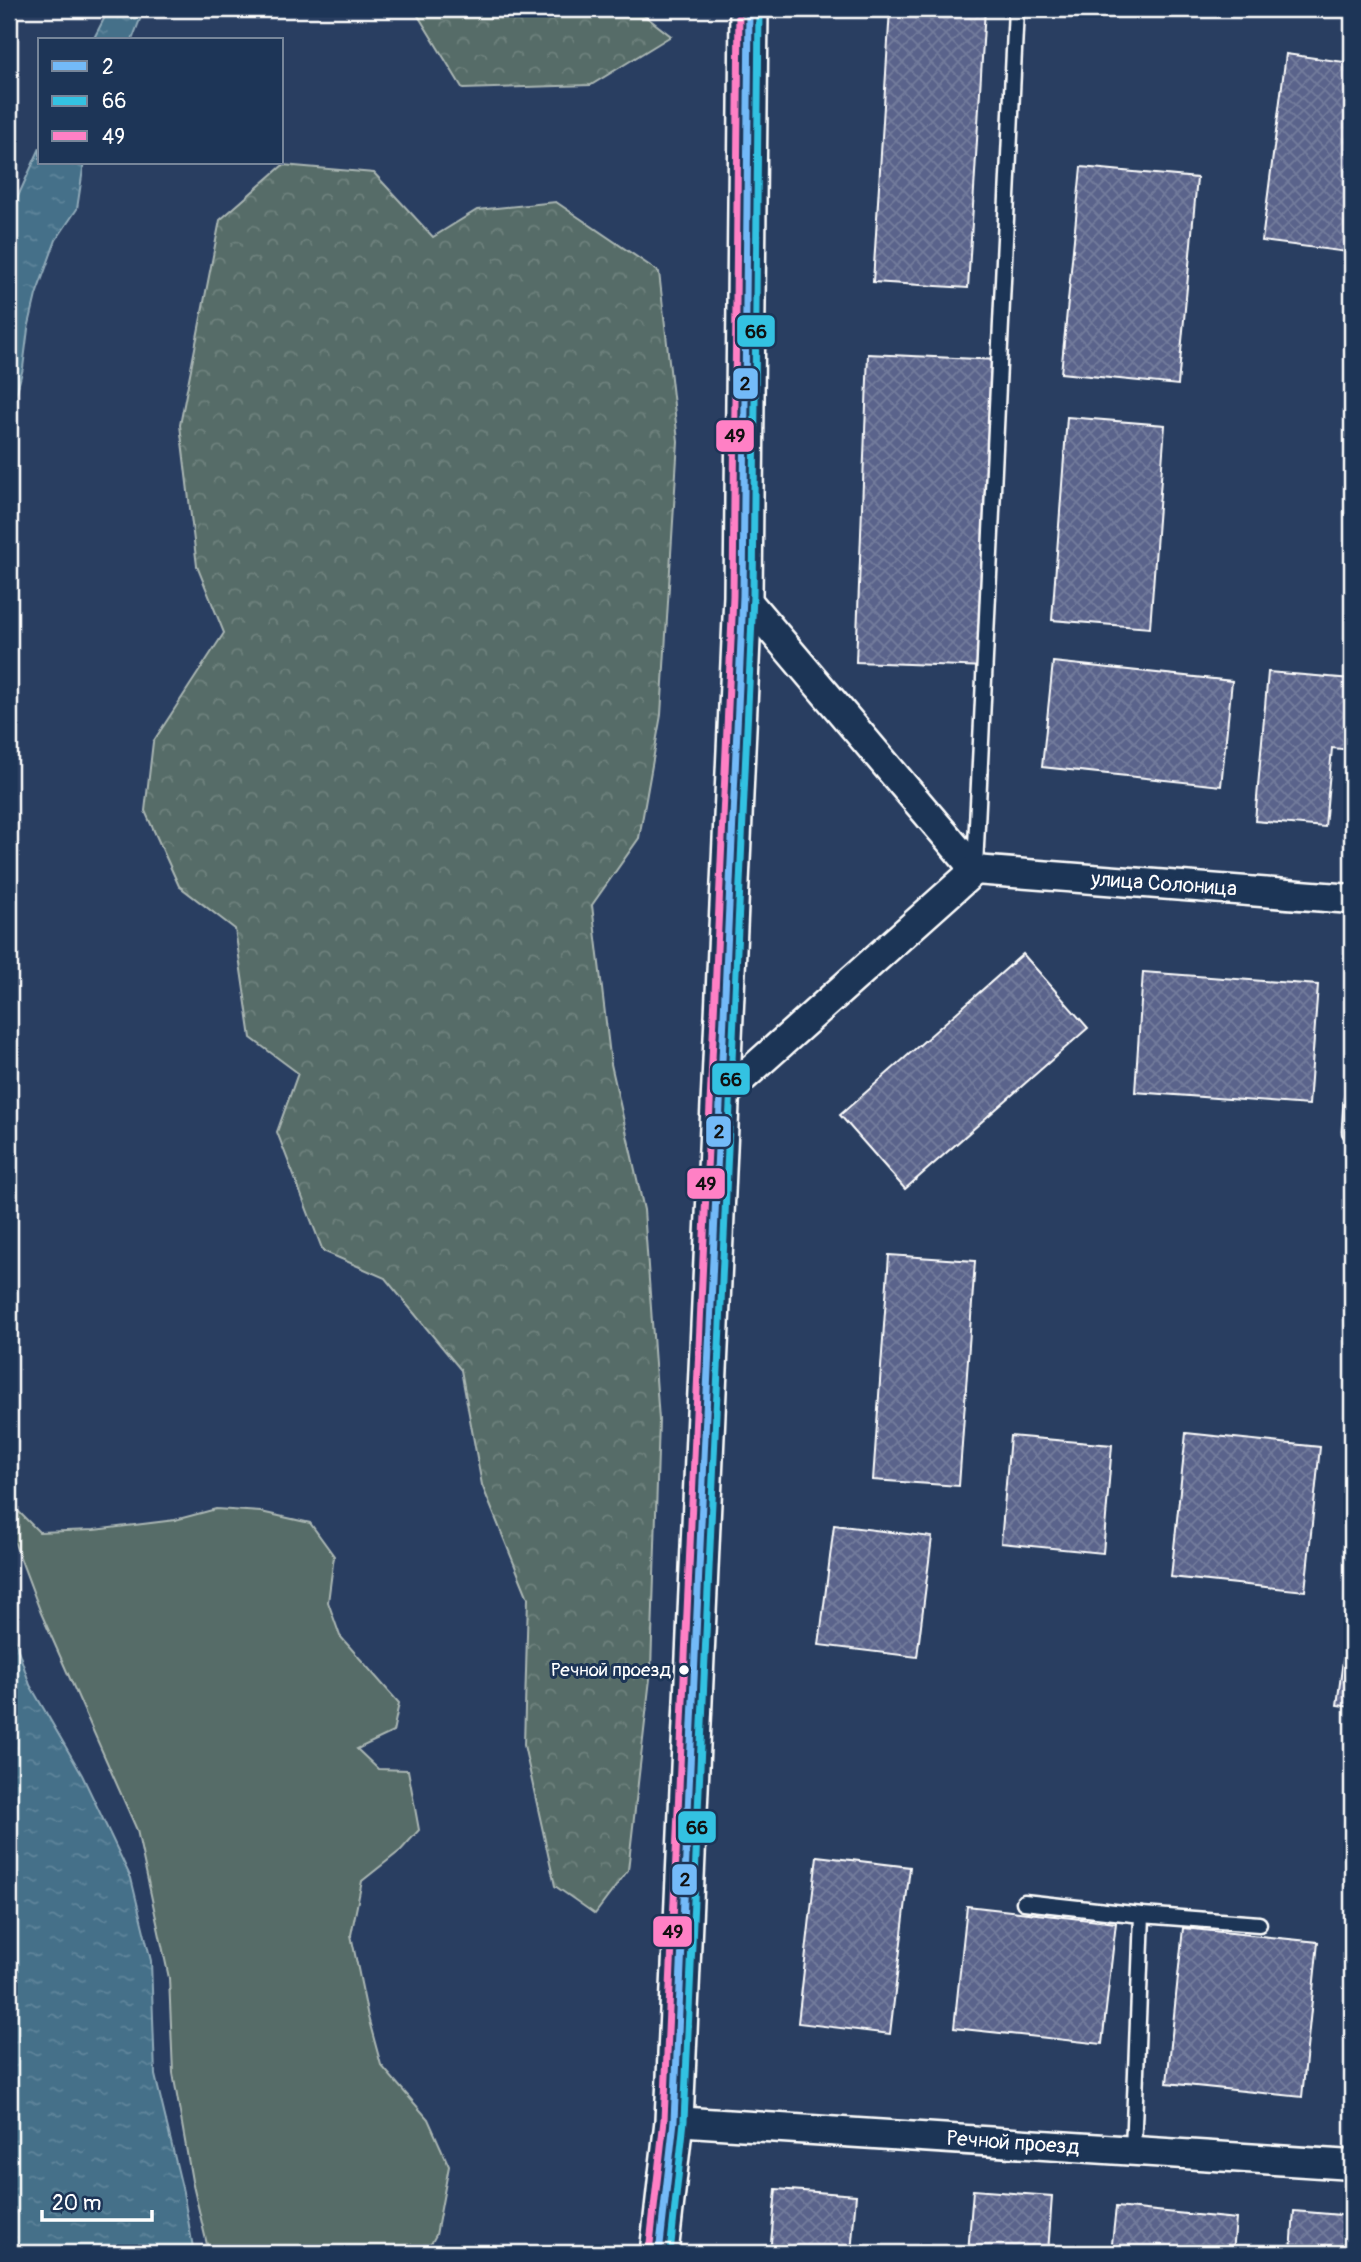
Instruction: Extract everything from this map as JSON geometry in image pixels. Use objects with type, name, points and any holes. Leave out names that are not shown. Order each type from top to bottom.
[{"type":"street","points":[[659,2253],[674,2121],[743,596],[749,9]]},
{"type":"street","points":[[719,1099],[975,870],[743,596]]},
{"type":"street","name":"улица Солоница","points":[[975,870],[1352,899]]},
{"type":"street","name":"Речной проезд","points":[[674,2121],[1352,2165]]},
{"type":"lane","points":[[975,870],[987,667],[1016,9]]},
{"type":"lane","points":[[1352,1099],[1350,1132],[1352,1131]]},
{"type":"lane","points":[[1024,1902],[1259,1924]]},
{"type":"lane","points":[[1133,2151],[1142,1915]]},
{"type":"green space","points":[[414,9],[636,9],[671,36],[591,85],[463,89]]},
{"type":"green space","points":[[283,165],[374,173],[433,237],[477,210],[556,202],[659,272],[678,441],[661,715],[639,838],[592,905],[611,1064],[644,1210],[659,1420],[651,1670],[628,1870],[595,1914],[555,1886],[524,1745],[528,1598],[482,1485],[461,1370],[385,1278],[323,1251],[277,1132],[298,1073],[251,1038],[235,929],[179,886],[145,811],[153,742],[224,633],[197,566],[180,425],[220,220]]},
{"type":"green space","points":[[16,1509],[39,1532],[94,1530],[175,1520],[216,1509],[261,1512],[310,1523],[334,1556],[328,1602],[340,1636],[399,1703],[393,1732],[357,1749],[378,1769],[408,1770],[419,1830],[401,1850],[362,1881],[351,1935],[381,2065],[428,2119],[449,2166],[436,2235],[426,2253],[209,2253],[192,2181],[173,2073],[169,1978],[137,1830],[41,1613],[9,1528],[9,1512]]},
{"type":"water","points":[[109,9],[144,9],[133,38],[94,38]]},
{"type":"water","points":[[38,152],[38,164],[84,164],[77,209],[56,240],[36,295],[23,368],[9,422],[9,216]]},
{"type":"water","points":[[9,1623],[30,1685],[82,1775],[131,1878],[151,1961],[155,2075],[183,2192],[194,2253],[9,2253]]},
{"type":"building","points":[[890,9],[985,9],[968,288],[873,282]]},
{"type":"building","points":[[1286,54],[1352,63],[1352,212],[1347,252],[1262,241]]},
{"type":"building","points":[[1081,167],[1197,178],[1178,385],[1061,373]]},
{"type":"building","points":[[868,354],[999,360],[987,667],[856,662]]},
{"type":"building","points":[[1067,417],[1165,425],[1150,628],[1052,620]]},
{"type":"building","points":[[1053,662],[1232,681],[1221,786],[1042,767]]},
{"type":"building","points":[[1268,672],[1352,679],[1352,750],[1332,748],[1325,827],[1255,821]]},
{"type":"building","points":[[1023,954],[1088,1028],[905,1189],[840,1115]]},
{"type":"building","points":[[1143,972],[1318,985],[1309,1105],[1135,1092]]},
{"type":"building","points":[[889,1255],[975,1261],[959,1486],[873,1480]]},
{"type":"building","points":[[1186,1433],[1320,1447],[1305,1591],[1171,1577]]},
{"type":"building","points":[[1010,1436],[1112,1445],[1103,1553],[1001,1543]]},
{"type":"building","points":[[834,1525],[932,1537],[917,1657],[819,1645]]},
{"type":"building","points":[[1352,1593],[1352,1707],[1337,1705]]},
{"type":"building","points":[[817,1856],[910,1867],[890,2034],[798,2023]]},
{"type":"building","points":[[967,1906],[1116,1923],[1102,2044],[954,2028]]},
{"type":"building","points":[[1183,1928],[1318,1942],[1302,2097],[1167,2083]]},
{"type":"building","points":[[776,2189],[856,2195],[851,2253],[770,2253]]},
{"type":"building","points":[[973,2190],[1052,2196],[1048,2253],[968,2253]]},
{"type":"building","points":[[1116,2207],[1236,2219],[1233,2253],[1111,2253]]},
{"type":"building","points":[[1294,2211],[1352,2216],[1352,2253],[1291,2253]]},
{"type":"transit line","name":"49","points":[[649,2252],[664,2120],[733,596],[739,9]]},
{"type":"transit line","name":"2","points":[[659,2253],[674,2121],[743,596],[749,9]]},
{"type":"transit line","name":"66","points":[[670,2253],[684,2121],[753,596],[759,9]]},
{"type":"place","name":"Речной проезд","points":[[684,1670]]}]
